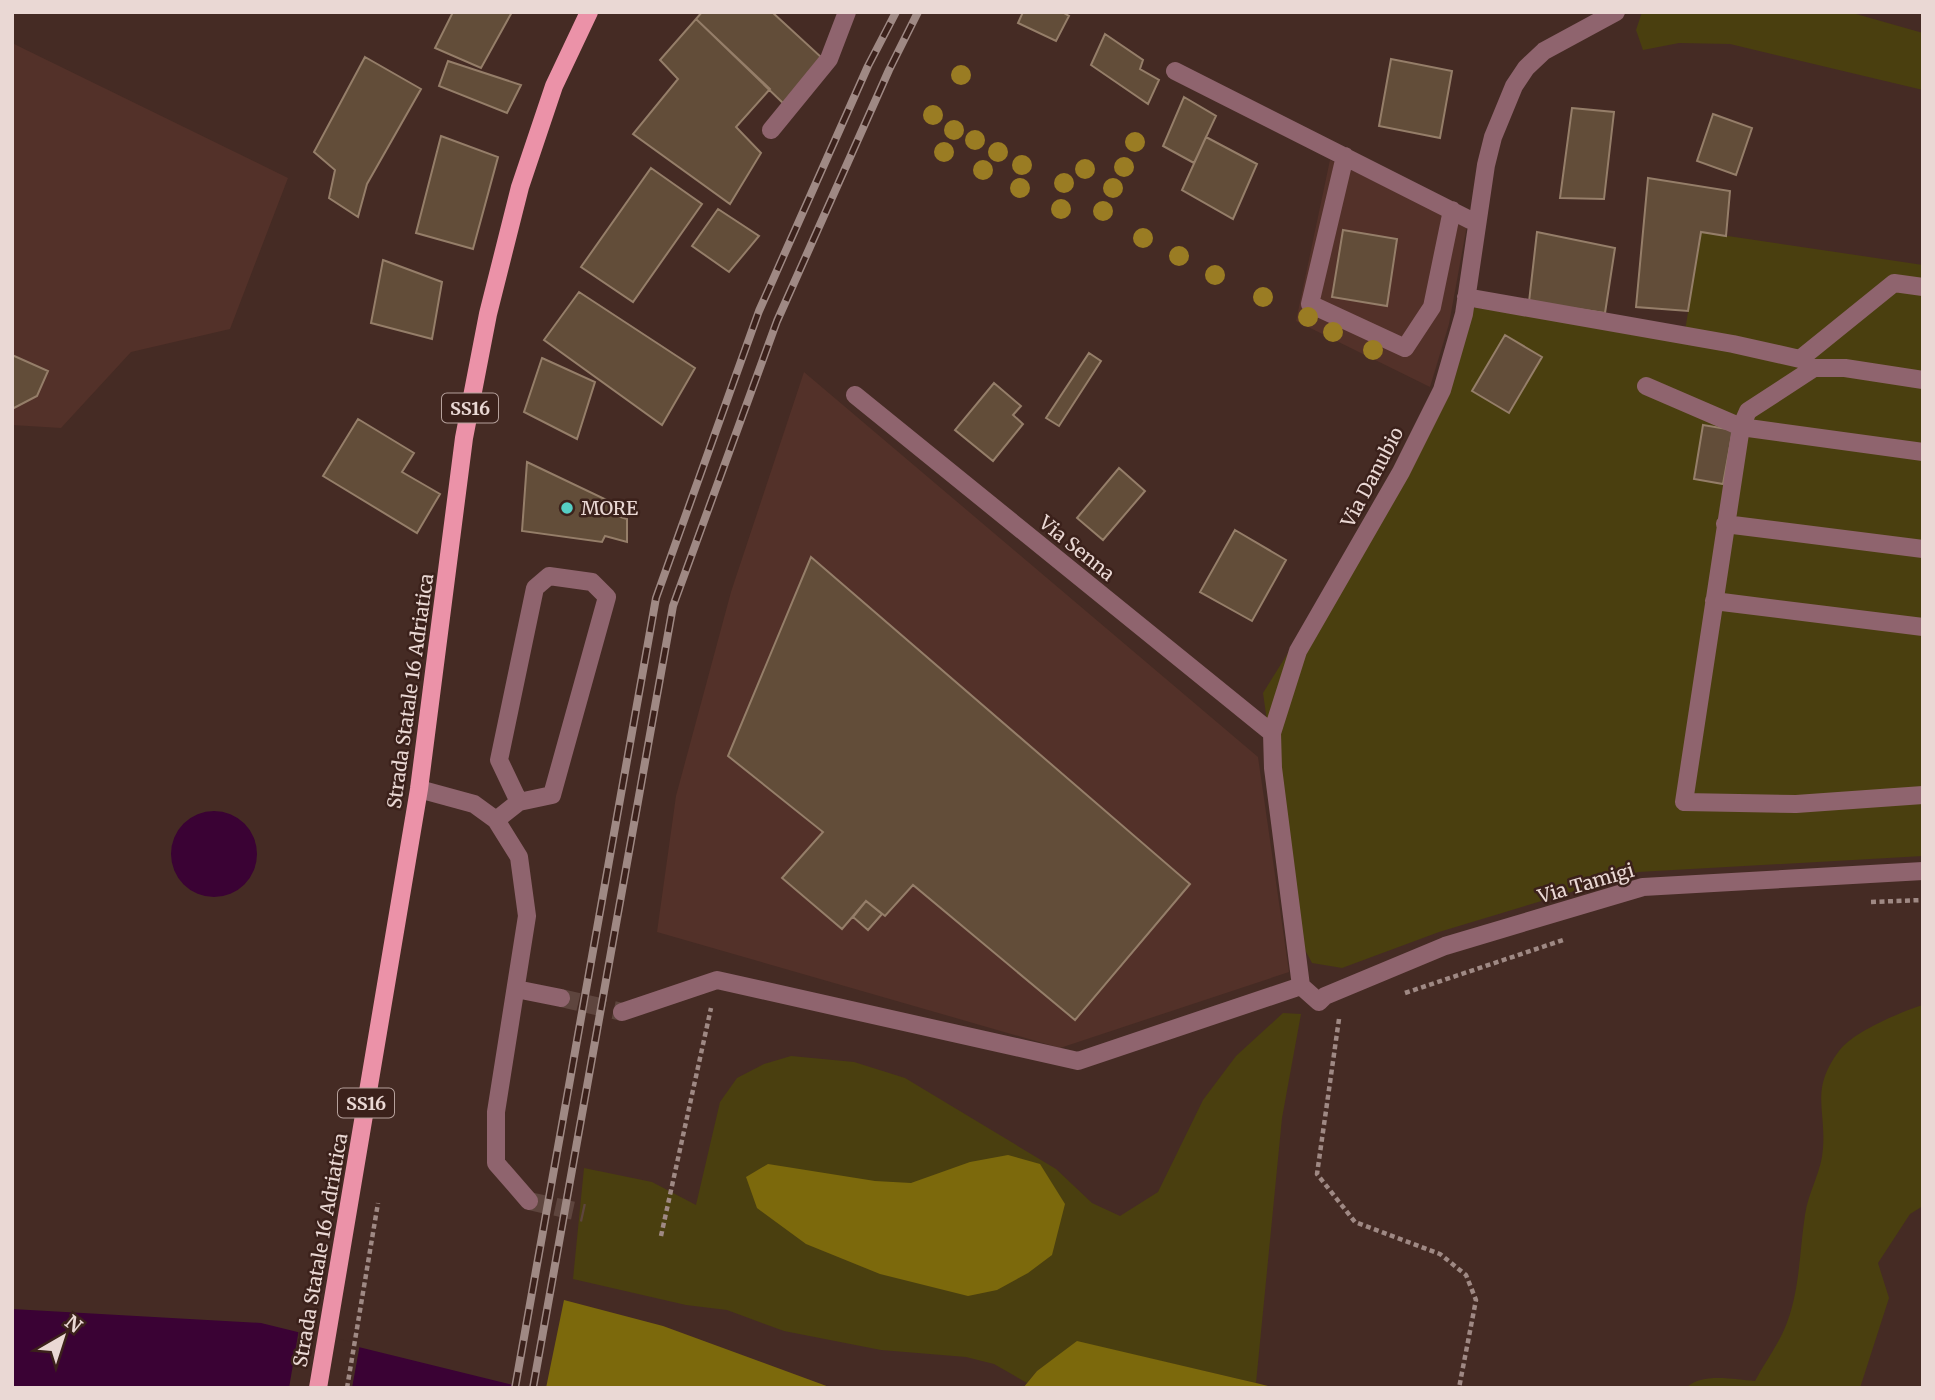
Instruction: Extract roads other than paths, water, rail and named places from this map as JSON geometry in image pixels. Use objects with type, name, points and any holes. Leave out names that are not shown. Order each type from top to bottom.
[{"type":"main road","name":"Strada Statale 16 Adriatica","points":[[318,1388],[419,789],[464,438],[488,314],[528,162],[554,86],[589,12]]},
{"type":"street","points":[[771,130],[829,59],[847,12]]},
{"type":"street","name":"Via Danubio","points":[[1301,986],[1273,768],[1272,733],[1298,651],[1401,472],[1442,390],[1466,297],[1476,223],[1493,137],[1514,86],[1526,68],[1544,51],[1616,12]]},
{"type":"street","points":[[1175,71],[1476,223]]},
{"type":"street","points":[[1345,156],[1310,304],[1405,348],[1432,307],[1452,211]]},
{"type":"street","points":[[1466,297],[1800,359],[1894,283],[1923,287]]},
{"type":"street","points":[[1923,380],[1845,368],[1814,368],[1748,411],[1741,427],[1684,802],[1796,804],[1923,795]]},
{"type":"street","points":[[1646,386],[1741,427],[1923,452]]},
{"type":"street","name":"Via Senna","points":[[855,395],[1272,733]]},
{"type":"street","points":[[1726,524],[1923,549]]},
{"type":"street","points":[[496,820],[519,802],[552,795],[607,597],[592,582],[550,576],[535,588],[499,760],[519,802]]},
{"type":"street","points":[[1714,601],[1923,627]]},
{"type":"street","points":[[419,789],[474,804],[496,820],[519,857],[527,916],[496,1112],[496,1163],[528,1201]]},
{"type":"street","name":"Via Tamigi","points":[[1301,986],[1319,1002],[1325,996],[1445,946],[1643,887],[1923,871]]},
{"type":"street","points":[[622,1012],[717,980],[1078,1061],[1301,986]]},
{"type":"street","points":[[516,989],[561,998]]},
{"type":"tunnel","points":[[561,998],[622,1012]]},
{"type":"tunnel","points":[[529,1201],[584,1213]]},
{"type":"railway","points":[[515,1388],[656,598],[759,311],[868,66],[896,12]]},
{"type":"railway","points":[[533,1388],[673,606],[777,321],[889,70],[918,12]]},
{"type":"place","name":"MORE","points":[[567,508]]}]
